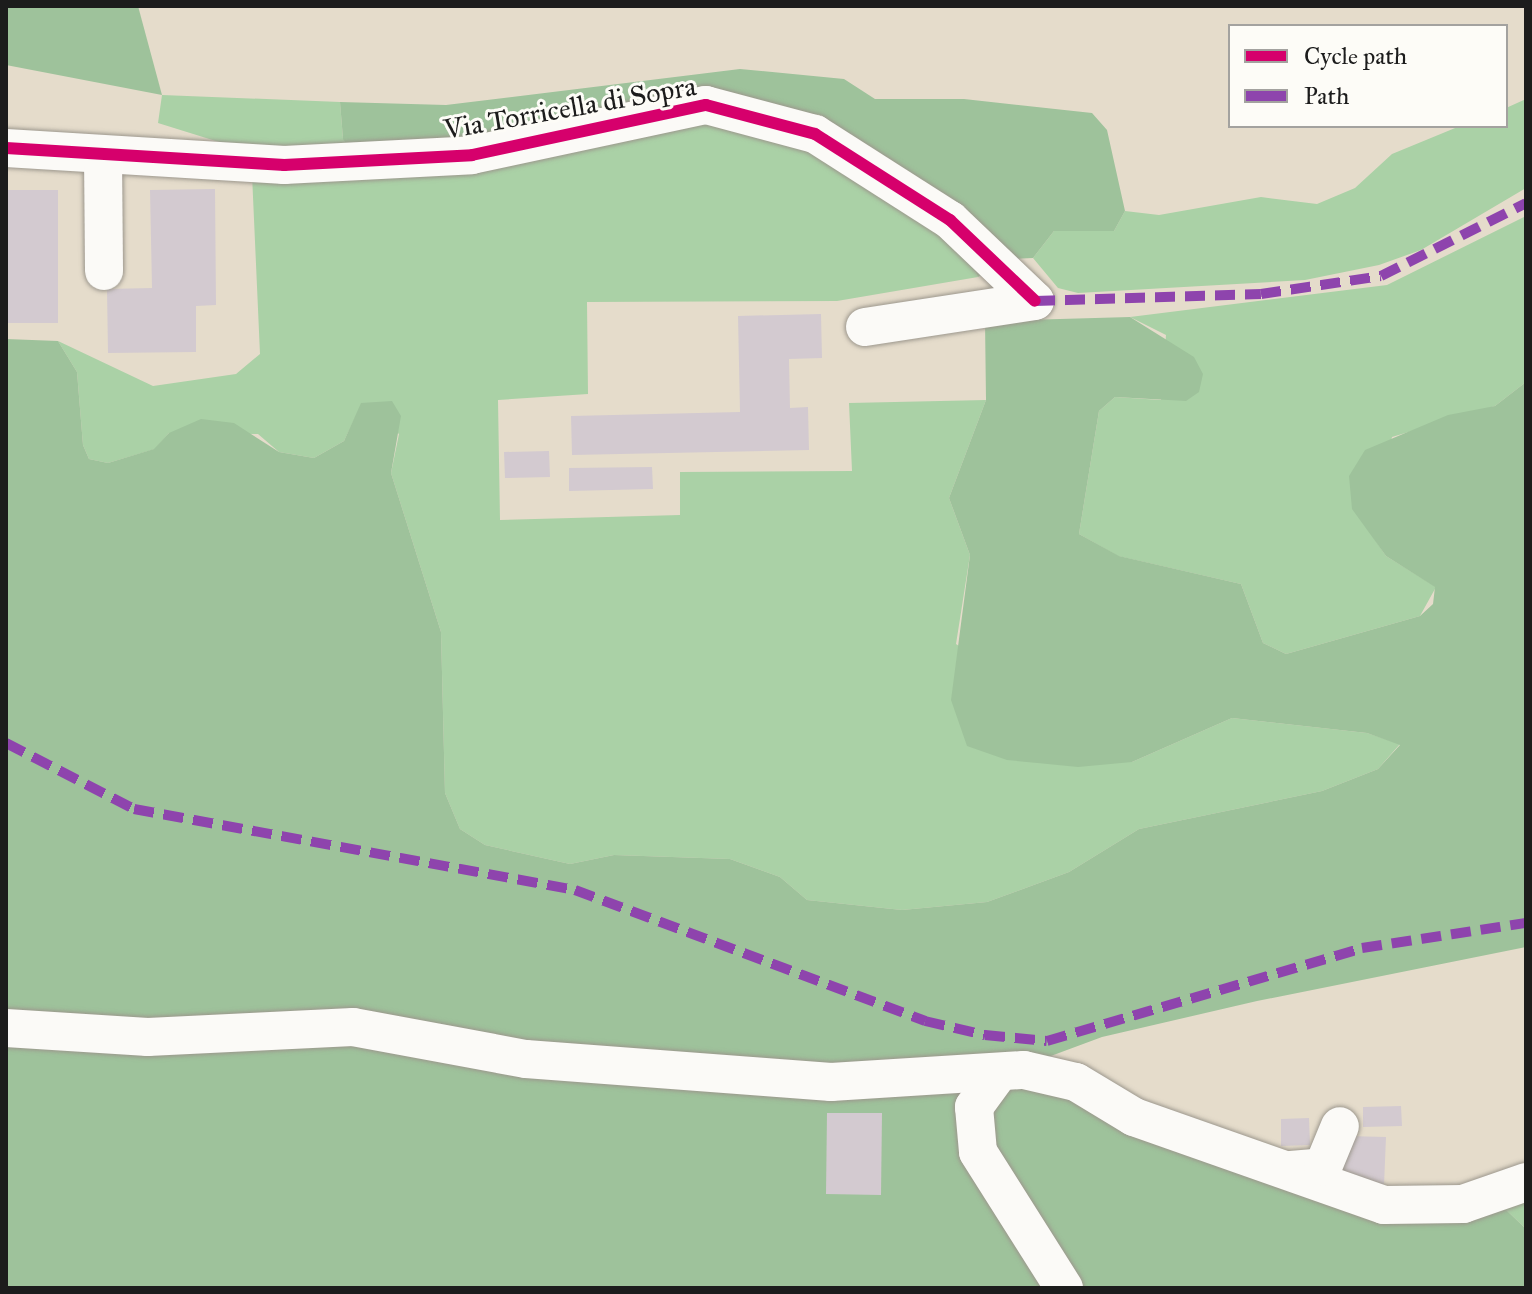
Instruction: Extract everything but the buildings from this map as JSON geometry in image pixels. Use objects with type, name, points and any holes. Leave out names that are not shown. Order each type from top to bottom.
[{"type":"street","name":"Via Torricella di Sopra","points":[[6,148],[284,165],[472,155],[706,105],[815,134],[950,220],[1035,301],[865,327]]},
{"type":"street","points":[[103,155],[104,271]]},
{"type":"street","points":[[6,1028],[148,1037],[353,1027],[526,1059],[831,1082],[1048,1072],[1134,1117],[1384,1205],[1463,1204],[1526,1182]]},
{"type":"street","points":[[998,1074],[974,1107],[978,1152],[1064,1288]]},
{"type":"street","points":[[1291,1170],[1323,1167],[1340,1126]]},
{"type":"green space","points":[[6,6],[138,6],[162,95],[6,65]]},
{"type":"green space","points":[[740,69],[844,79],[875,99],[964,99],[1092,113],[1107,130],[1125,211],[1114,231],[1054,231],[1033,258],[1007,259],[978,277],[949,222],[754,116],[362,166],[343,139],[340,102],[446,105]]},
{"type":"green space","points":[[162,95],[340,102],[343,139],[754,116],[949,222],[978,277],[837,301],[587,302],[588,394],[498,400],[500,520],[680,515],[680,472],[852,471],[849,403],[986,400],[949,498],[970,555],[956,644],[1132,762],[1232,718],[1367,733],[1400,744],[1378,769],[1322,791],[1139,829],[1069,872],[987,902],[902,910],[807,900],[780,877],[730,859],[614,855],[570,864],[485,845],[460,829],[445,793],[441,632],[391,473],[399,434],[362,403],[344,441],[314,458],[279,452],[258,434],[169,433],[155,449],[108,463],[89,459],[83,445],[77,372],[58,341],[153,386],[236,374],[260,354],[251,152],[158,123]]},
{"type":"green space","points":[[1526,99],[1526,188],[1421,250],[1379,265],[1305,280],[1078,293],[1058,288],[1033,258],[1054,231],[1114,231],[1125,211],[1159,215],[1261,197],[1317,204],[1355,188],[1392,154],[1455,128],[1508,128],[1508,107]]},
{"type":"green space","points":[[1526,216],[1526,382],[1495,406],[1392,437],[1371,534],[1386,556],[1436,587],[1420,616],[1286,654],[1263,643],[1241,584],[1118,556],[1079,534],[1099,411],[1115,397],[1161,400],[1166,335],[1130,317],[1387,285]]},
{"type":"green space","points":[[1130,317],[1194,357],[1203,374],[1199,392],[1186,401],[1115,397],[1099,411],[1079,534],[1119,556],[1241,584],[1263,643],[1286,654],[1420,616],[1433,604],[1435,587],[1386,556],[1352,509],[1349,476],[1365,450],[1448,415],[1495,406],[1526,382],[1526,947],[1257,1001],[1102,1037],[1040,1060],[1367,1197],[1501,1205],[1526,1229],[1526,1288],[6,1288],[6,339],[58,341],[77,372],[83,445],[89,459],[108,463],[154,449],[169,433],[201,419],[234,423],[279,452],[314,458],[344,441],[361,403],[392,401],[401,416],[391,473],[441,632],[445,793],[460,829],[485,845],[570,864],[614,855],[730,859],[780,877],[807,900],[902,910],[987,902],[1069,872],[1139,829],[1322,791],[1378,769],[1400,745],[1367,733],[1232,718],[1132,762],[1078,767],[1007,760],[967,746],[951,700],[970,555],[949,498],[986,400],[985,321]]},
{"type":"green space","points":[[1526,1194],[1526,1229],[1501,1205]]},
{"type":"marked path","points":[[1035,301],[1261,294],[1381,276],[1526,203]]},
{"type":"marked path","points":[[6,743],[134,809],[575,890],[925,1021],[985,1035],[1047,1041],[1362,948],[1526,923]]},
{"type":"cycle path","points":[[6,148],[284,165],[472,155],[706,105],[815,134],[950,220],[1035,301]]}]
